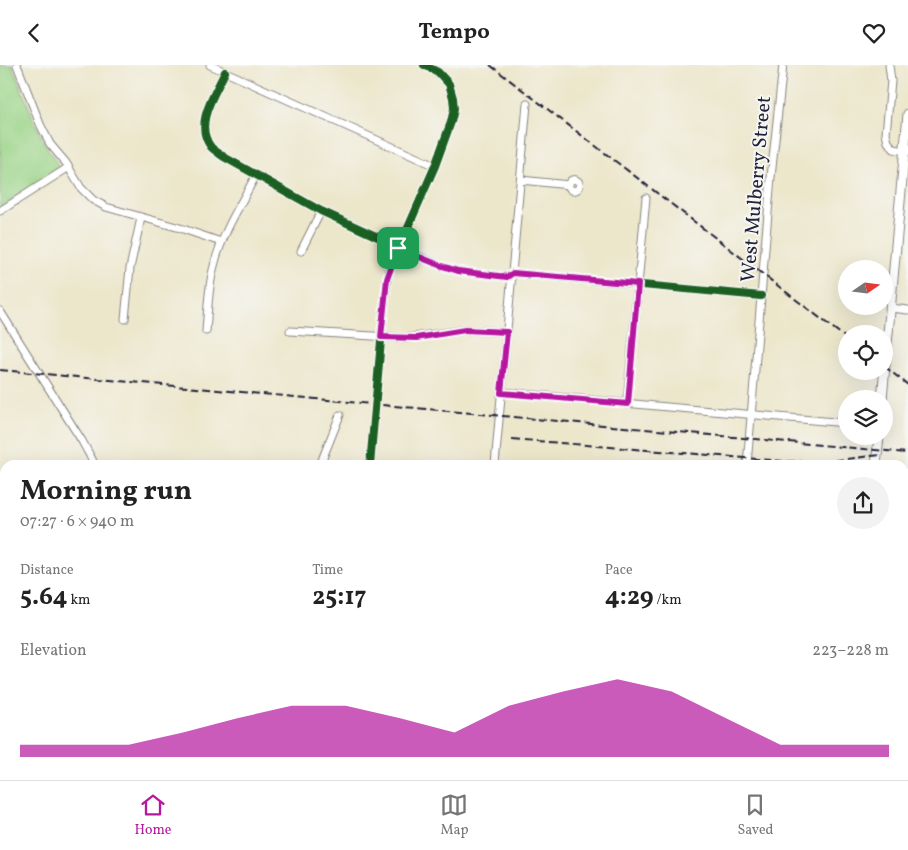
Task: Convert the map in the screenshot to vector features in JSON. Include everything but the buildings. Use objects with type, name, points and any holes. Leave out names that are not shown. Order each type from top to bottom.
[{"type":"main road","points":[[893,280],[907,151],[908,114]]},
{"type":"main road","points":[[883,390],[889,315]]},
{"type":"main road","points":[[876,460],[877,445]]},
{"type":"street","points":[[17,65],[40,124],[50,144],[81,188],[93,199],[106,207],[222,242]]},
{"type":"street","points":[[210,65],[435,166]]},
{"type":"street","points":[[370,460],[387,279],[398,248],[435,166],[454,109],[449,84],[438,72],[424,65]]},
{"type":"street","name":"West Mulberry Street","points":[[748,460],[783,65]]},
{"type":"street","points":[[889,65],[891,81],[886,127],[887,139],[894,149],[907,151]]},
{"type":"street","points":[[225,72],[206,113],[204,127],[206,138],[212,148],[224,157],[321,211],[398,248],[458,271],[507,277],[513,273],[761,297]]},
{"type":"street","points":[[495,460],[527,104]]},
{"type":"street","points":[[0,211],[68,167]]},
{"type":"street","points":[[206,331],[210,286],[214,266],[222,242],[256,175]]},
{"type":"street","points":[[521,180],[569,185]]},
{"type":"street","points":[[628,404],[646,198]]},
{"type":"street","points":[[301,251],[321,211]]},
{"type":"street","points":[[125,319],[130,268],[141,218]]},
{"type":"street","points":[[893,308],[908,310]]},
{"type":"street","points":[[0,311],[92,460]]},
{"type":"street","points":[[290,331],[416,338],[465,330],[507,332]]},
{"type":"street","points":[[501,393],[838,422]]},
{"type":"street","points":[[322,460],[340,415]]},
{"type":"green space","points":[[0,65],[12,65],[40,135],[60,169],[0,208]]},
{"type":"railway","points":[[490,65],[838,332]]},
{"type":"railway","points":[[0,370],[908,453]]},
{"type":"railway","points":[[893,373],[908,385]]},
{"type":"railway","points":[[512,439],[770,460]]},
{"type":"railway","points":[[838,460],[880,455]]},
{"type":"cycle path","points":[[370,460],[389,271],[435,166],[454,109],[449,84],[438,72],[424,65]]},
{"type":"cycle path","points":[[225,72],[211,99],[205,119],[204,129],[211,147],[224,157],[321,211],[439,265],[458,271],[507,277],[513,273],[761,296]]},
{"type":"route","points":[[398,248],[458,271],[507,277],[513,273],[638,284],[628,404],[501,393],[507,332],[465,330],[416,338],[381,337],[387,279],[398,248]]}]
